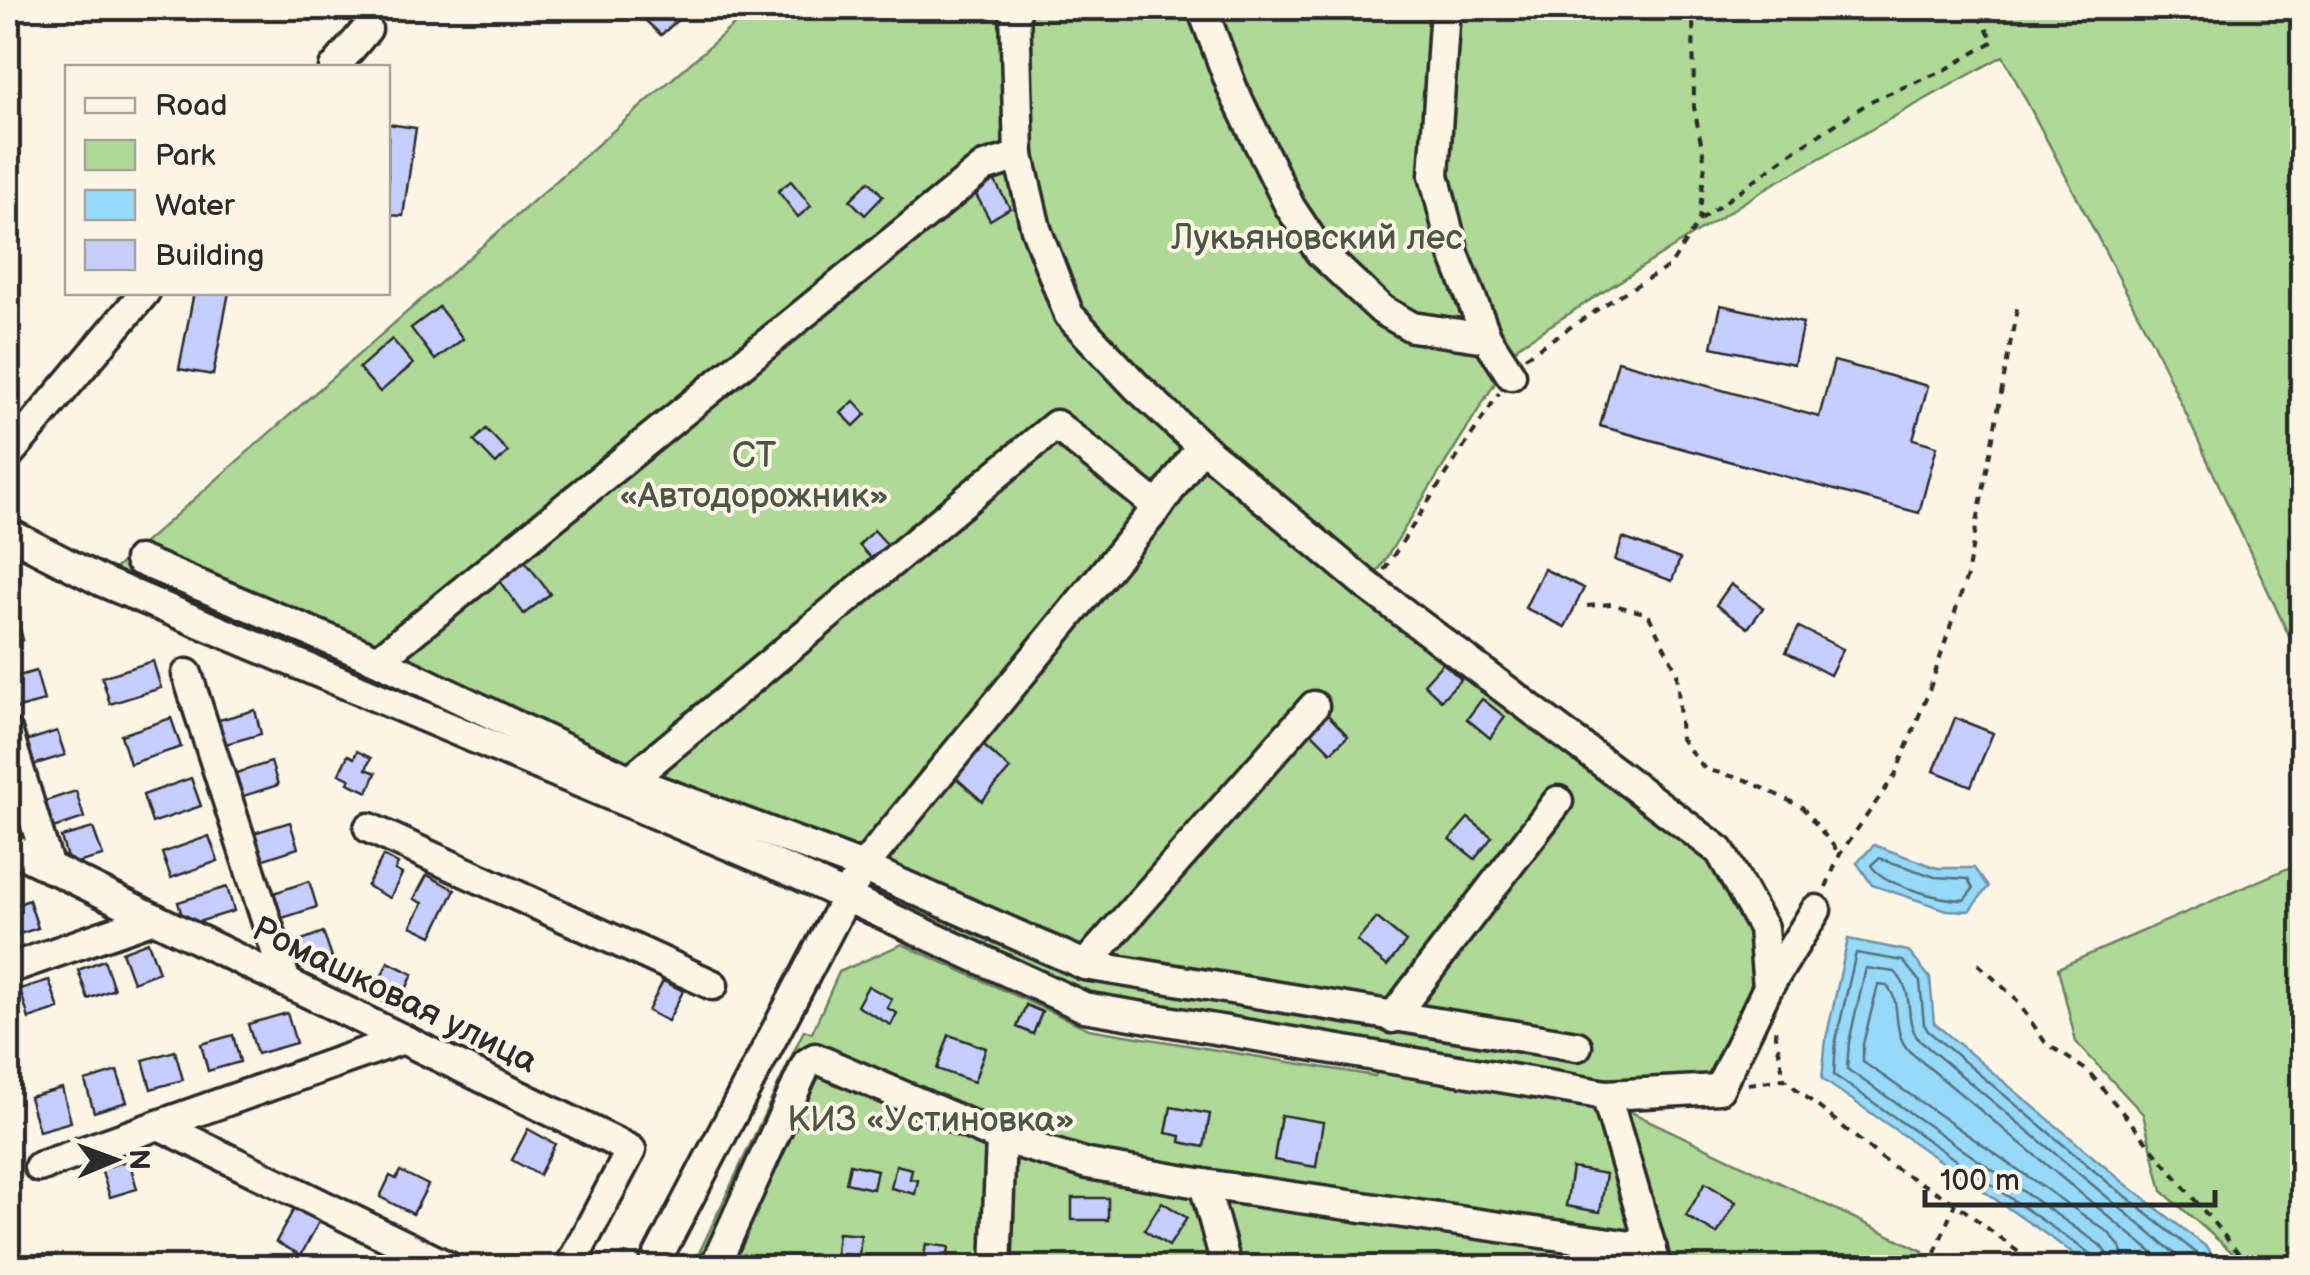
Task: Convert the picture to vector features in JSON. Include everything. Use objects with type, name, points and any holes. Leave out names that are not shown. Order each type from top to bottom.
[{"type":"street","points":[[1014,8],[1019,156],[1036,230],[1070,315],[1137,387],[1201,446],[1372,588],[1720,851],[1763,928],[1768,987]]},
{"type":"street","points":[[1202,8],[1233,90],[1290,208],[1320,252],[1382,310],[1412,327],[1487,338]]},
{"type":"street","points":[[1445,8],[1434,175],[1454,254],[1487,338],[1511,376]]},
{"type":"street","points":[[336,65],[366,29]]},
{"type":"street","points":[[378,660],[984,167],[1019,156]]},
{"type":"street","points":[[8,456],[142,295]]},
{"type":"street","points":[[630,780],[1056,425],[1158,506]]},
{"type":"street","points":[[652,1268],[863,866],[1158,506],[1201,446]]},
{"type":"street","points":[[8,533],[101,581],[777,865],[1084,1007],[1606,1095],[1719,1089],[1768,987],[1816,910]]},
{"type":"street","points":[[139,560],[378,660],[630,780],[863,866],[1085,965],[1577,1046]]},
{"type":"street","points":[[187,674],[286,982]]},
{"type":"street","points":[[1085,965],[1314,706]]},
{"type":"street","points":[[8,733],[50,868]]},
{"type":"street","points":[[1392,1018],[1558,801]]},
{"type":"street","points":[[368,828],[713,984]]},
{"type":"street","name":"Ромашковая улица","points":[[8,847],[630,1150],[569,1268]]},
{"type":"street","points":[[8,970],[154,918]]},
{"type":"street","points":[[39,1167],[403,1039]]},
{"type":"street","points":[[714,1268],[807,1063],[815,1058],[1001,1138],[1088,1164],[1654,1258],[1606,1095]]},
{"type":"street","points":[[159,1124],[450,1268]]},
{"type":"street","points":[[996,1268],[1001,1138]]},
{"type":"street","points":[[1204,1184],[1227,1268]]},
{"type":"path","points":[[1693,8],[1694,107],[1704,163],[1699,220]]},
{"type":"path","points":[[1372,588],[1529,352],[1670,266],[1699,220],[1794,151],[1873,100],[1946,70],[1994,42],[1973,8]]},
{"type":"path","points":[[1816,910],[1840,854],[1895,775],[1929,692],[1966,576],[2017,308]]},
{"type":"path","points":[[1587,606],[1611,604],[1648,614],[1677,672],[1680,739],[1705,769],[1746,780],[1802,807],[1840,854]]},
{"type":"path","points":[[1978,964],[2015,998],[2044,1042],[2089,1072],[2251,1268]]},
{"type":"path","points":[[1774,1024],[1784,1079],[1890,1165],[1954,1203],[2040,1268]]},
{"type":"path","points":[[1719,1089],[1784,1079]]},
{"type":"path","points":[[1929,1268],[1954,1203]]},
{"type":"green space","name":"СТ «Автодорожник»","points":[[753,8],[1005,8],[1013,158],[1066,317],[1136,390],[1720,851],[1763,928],[1768,987],[1719,1089],[1619,1095],[1084,1007],[101,581]]},
{"type":"green space","name":"Лукьяновский лес","points":[[1020,8],[2302,8],[2302,664],[2153,343],[2003,56],[1768,187],[1518,346],[1370,584],[1072,313],[1039,229]]},
{"type":"green space","points":[[2302,862],[2302,1267],[2244,1267],[2241,1260],[2162,1191],[2143,1114],[2076,1042],[2058,968]]},
{"type":"green space","name":"КИЗ «Устиновка»","points":[[902,944],[1089,1029],[1375,1076],[1378,1069],[1629,1111],[1923,1251],[1917,1268],[692,1268],[804,1030],[812,1033],[839,972]]},
{"type":"water","points":[[1874,845],[1937,868],[1974,868],[1988,887],[1969,911],[1947,910],[1872,885],[1857,863]]},
{"type":"water","points":[[1848,939],[1908,951],[1930,978],[1934,1023],[2209,1249],[2216,1267],[2093,1267],[1822,1079],[1826,1039]]},
{"type":"building","points":[[653,8],[691,8],[661,35],[643,18]]},
{"type":"building","points":[[390,124],[416,128],[403,216],[390,215]]},
{"type":"building","points":[[993,178],[1010,208],[990,220],[973,189]]},
{"type":"building","points":[[791,181],[811,206],[798,217],[778,191]]},
{"type":"building","points":[[869,181],[883,196],[865,215],[850,200]]},
{"type":"building","points":[[193,295],[228,295],[213,375],[179,369]]},
{"type":"building","points":[[1721,305],[1803,323],[1794,364],[1712,347]]},
{"type":"building","points":[[439,307],[463,339],[435,360],[411,328]]},
{"type":"building","points":[[392,339],[413,364],[380,392],[359,368]]},
{"type":"building","points":[[1618,361],[1819,417],[1834,361],[1928,386],[1913,439],[1937,446],[1919,513],[1600,426]]},
{"type":"building","points":[[854,401],[866,414],[854,426],[841,413]]},
{"type":"building","points":[[486,429],[508,452],[496,464],[474,441]]},
{"type":"building","points":[[874,530],[892,550],[877,565],[859,545]]},
{"type":"building","points":[[1623,538],[1680,559],[1672,581],[1615,560]]},
{"type":"building","points":[[523,558],[550,594],[524,614],[497,578]]},
{"type":"building","points":[[1544,569],[1584,588],[1565,627],[1525,608]]},
{"type":"building","points":[[1731,584],[1763,608],[1748,628],[1716,605]]},
{"type":"building","points":[[16,612],[23,640],[8,644],[8,615]]},
{"type":"building","points":[[1799,627],[1843,649],[1830,675],[1786,652]]},
{"type":"building","points":[[153,661],[161,688],[110,704],[102,677]]},
{"type":"building","points":[[1443,663],[1461,679],[1441,700],[1424,684]]},
{"type":"building","points":[[36,671],[44,701],[8,711],[8,679]]},
{"type":"building","points":[[1482,699],[1505,717],[1490,738],[1467,719]]},
{"type":"building","points":[[255,710],[261,734],[215,747],[208,723]]},
{"type":"building","points":[[1326,713],[1348,736],[1331,752],[1309,730]]},
{"type":"building","points":[[171,718],[181,747],[130,764],[121,735]]},
{"type":"building","points":[[1955,718],[1993,733],[1971,786],[1934,771]]},
{"type":"building","points":[[57,731],[65,755],[30,766],[23,742]]},
{"type":"building","points":[[983,745],[1010,769],[982,801],[955,777]]},
{"type":"building","points":[[357,751],[371,758],[366,769],[376,773],[368,792],[339,774],[348,755],[354,758]]},
{"type":"building","points":[[271,762],[278,785],[234,799],[227,776]]},
{"type":"building","points":[[191,778],[201,806],[152,823],[143,795]]},
{"type":"building","points":[[76,791],[84,818],[47,830],[39,803]]},
{"type":"building","points":[[1468,818],[1492,837],[1475,859],[1450,839]]},
{"type":"building","points":[[290,822],[298,848],[255,862],[247,835]]},
{"type":"building","points":[[93,828],[103,856],[69,865],[61,837]]},
{"type":"building","points":[[209,836],[218,861],[171,878],[162,853]]},
{"type":"building","points":[[383,856],[398,864],[395,870],[402,874],[390,898],[367,886]]},
{"type":"building","points":[[427,875],[455,890],[432,936],[411,926],[423,903],[414,899]]},
{"type":"building","points":[[309,881],[317,907],[273,921],[265,896]]},
{"type":"building","points":[[227,887],[234,911],[185,926],[178,902]]},
{"type":"building","points":[[29,900],[38,928],[13,936],[8,908]]},
{"type":"building","points":[[1377,918],[1406,942],[1387,966],[1357,941]]},
{"type":"building","points":[[323,932],[332,957],[292,972],[283,947]]},
{"type":"building","points":[[148,942],[159,972],[133,982],[122,952]]},
{"type":"building","points":[[104,960],[114,989],[88,999],[78,970]]},
{"type":"building","points":[[388,962],[413,974],[397,1009],[372,997]]},
{"type":"building","points":[[49,980],[59,1009],[29,1019],[20,989]]},
{"type":"building","points":[[663,981],[683,991],[668,1021],[648,1011]]},
{"type":"building","points":[[868,986],[892,999],[887,1008],[897,1013],[891,1025],[857,1006]]},
{"type":"building","points":[[1026,1005],[1042,1012],[1033,1034],[1017,1027]]},
{"type":"building","points":[[287,1013],[296,1043],[257,1054],[248,1024]]},
{"type":"building","points":[[233,1035],[240,1062],[208,1071],[201,1044]]},
{"type":"building","points":[[949,1035],[986,1048],[974,1082],[937,1069]]},
{"type":"building","points":[[175,1051],[183,1080],[151,1089],[143,1060]]},
{"type":"building","points":[[117,1071],[127,1102],[94,1112],[85,1081]]},
{"type":"building","points":[[62,1088],[71,1122],[39,1131],[29,1097]]},
{"type":"building","points":[[1171,1107],[1210,1114],[1204,1147],[1180,1142],[1181,1136],[1166,1133]]},
{"type":"building","points":[[1281,1115],[1323,1122],[1316,1167],[1274,1160]]},
{"type":"building","points":[[528,1129],[555,1144],[539,1175],[512,1160]]},
{"type":"building","points":[[129,1160],[137,1189],[110,1197],[101,1169]]},
{"type":"building","points":[[850,1164],[877,1170],[873,1189],[846,1183]]},
{"type":"building","points":[[896,1165],[912,1169],[910,1179],[918,1180],[915,1194],[891,1188]]},
{"type":"building","points":[[1572,1168],[1606,1174],[1600,1212],[1566,1206]]},
{"type":"building","points":[[400,1171],[428,1185],[413,1214],[380,1197],[390,1176],[396,1179]]},
{"type":"building","points":[[1705,1183],[1736,1202],[1717,1234],[1686,1216]]},
{"type":"building","points":[[1072,1198],[1108,1198],[1108,1220],[1072,1220]]},
{"type":"building","points":[[1162,1202],[1187,1218],[1169,1246],[1144,1230]]},
{"type":"building","points":[[296,1205],[321,1218],[301,1255],[276,1242]]},
{"type":"building","points":[[838,1233],[861,1235],[859,1256],[836,1254]]},
{"type":"building","points":[[926,1244],[949,1247],[946,1268],[922,1268]]}]
